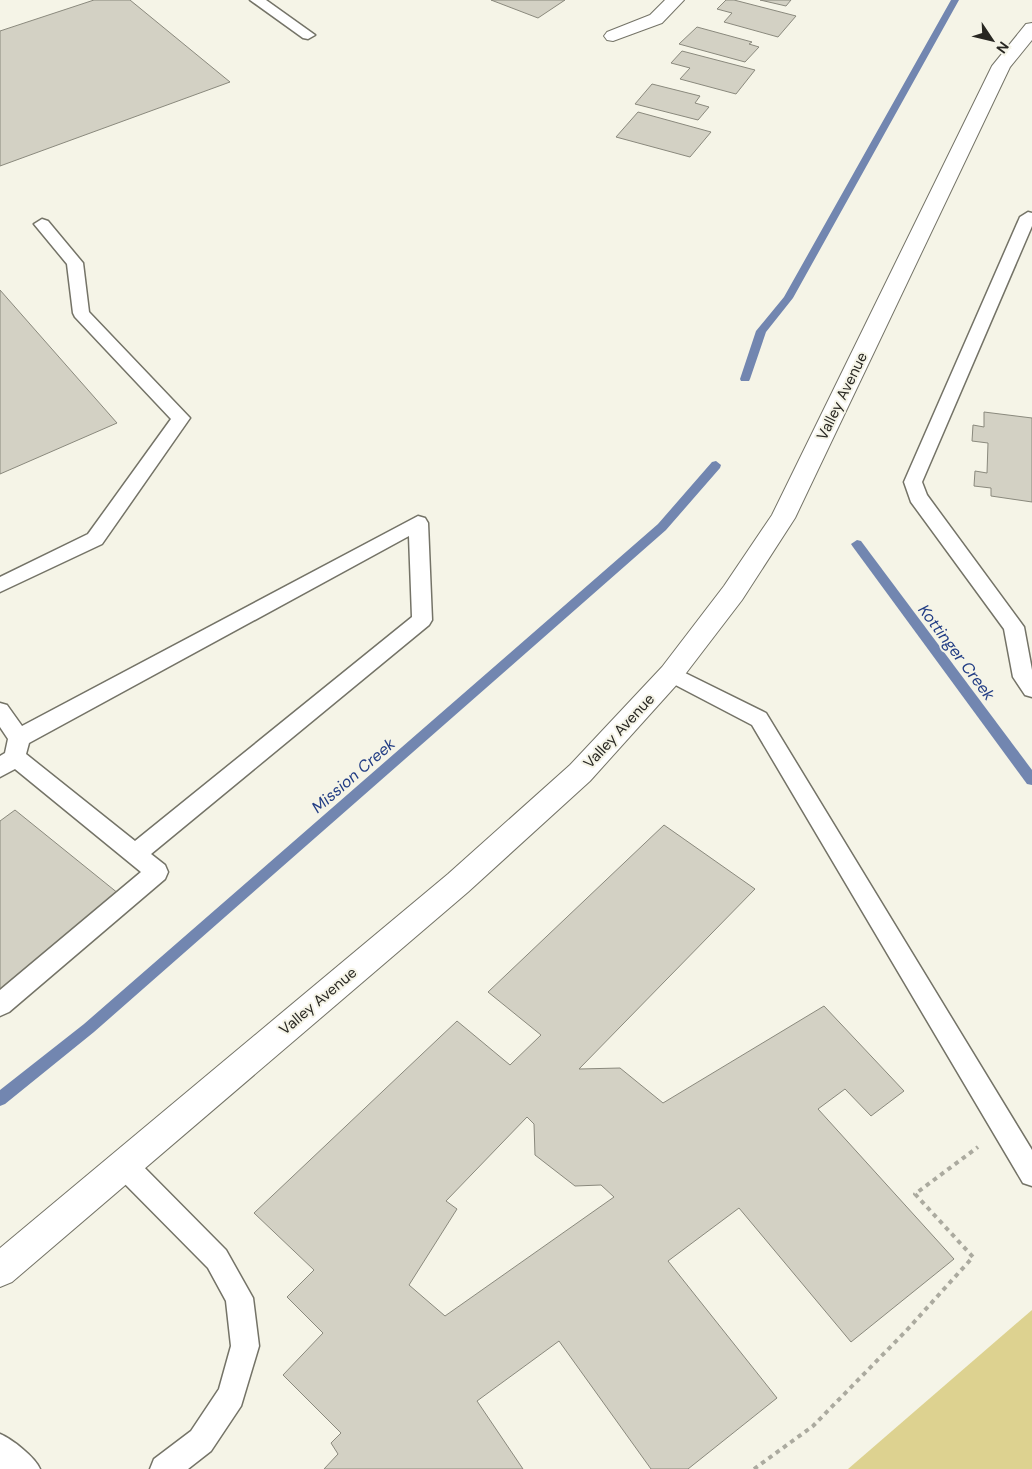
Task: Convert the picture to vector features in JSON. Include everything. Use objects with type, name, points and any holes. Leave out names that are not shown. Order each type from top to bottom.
[{"type":"street","points":[[613,36],[656,19],[675,0]]},
{"type":"street","name":"Valley Avenue","points":[[0,1270],[479,864],[580,773],[671,674],[733,593],[783,518],[1001,66],[1020,52],[1032,28]]},
{"type":"lane","points":[[257,0],[308,35]]},
{"type":"lane","points":[[1032,218],[1028,218],[913,482],[918,497],[1014,627],[1023,678],[1032,689]]},
{"type":"lane","points":[[0,585],[95,540],[181,418],[81,313],[75,262],[42,224]]},
{"type":"lane","points":[[11,754],[418,523],[422,620],[135,854]]},
{"type":"lane","points":[[671,674],[759,719],[1032,1174]]},
{"type":"lane","points":[[0,711],[11,754],[157,872],[0,1005]]},
{"type":"lane","points":[[124,1165],[217,1259],[239,1298],[245,1346],[231,1396],[201,1441],[164,1469]]},
{"type":"lane","points":[[0,1448],[9,1458],[26,1469]]},
{"type":"path","points":[[754,1469],[813,1426],[906,1330],[974,1256],[915,1194],[1004,1128]]},
{"type":"shaded area","points":[[1032,1310],[1032,1469],[848,1469]]},
{"type":"building","points":[[94,0],[130,0],[230,82],[0,166],[0,31]]},
{"type":"building","points":[[491,0],[565,0],[538,18]]},
{"type":"building","points":[[726,0],[734,0],[796,16],[778,37],[724,22],[732,13],[717,9]]},
{"type":"building","points":[[760,0],[791,0],[786,6]]},
{"type":"building","points":[[697,27],[752,42],[749,44],[759,47],[745,62],[679,44]]},
{"type":"building","points":[[682,51],[755,70],[736,94],[680,79],[690,68],[671,63]]},
{"type":"building","points":[[652,84],[700,96],[695,103],[709,107],[698,120],[635,104]]},
{"type":"building","points":[[638,112],[711,132],[690,157],[616,137]]},
{"type":"building","points":[[0,290],[117,423],[0,474]]},
{"type":"building","points":[[984,412],[1032,418],[1032,502],[991,496],[991,488],[974,486],[975,471],[987,473],[988,443],[972,441],[973,425],[984,427]]},
{"type":"building","points":[[15,810],[119,894],[0,994],[0,821]]},
{"type":"building","points":[[664,825],[755,889],[579,1069],[620,1068],[663,1103],[824,1006],[904,1091],[871,1116],[845,1089],[818,1109],[954,1259],[851,1342],[739,1208],[668,1261],[777,1398],[688,1469],[651,1469],[559,1341],[477,1401],[523,1469],[324,1469],[338,1454],[331,1443],[341,1433],[283,1375],[323,1333],[287,1297],[314,1270],[254,1213],[457,1021],[510,1065],[541,1035],[488,992]],"holes":[[[527,1117],[534,1124],[535,1155],[575,1186],[601,1185],[614,1197],[445,1316],[409,1285],[457,1209],[446,1201]]]},
{"type":"waterway","points":[[745,379],[761,331],[788,298],[955,0]]},
{"type":"waterway","name":"Mission Creek","points":[[0,1099],[89,1028],[662,527],[716,465]]},
{"type":"waterway","name":"Kottinger Creek","points":[[857,544],[1032,780]]}]
